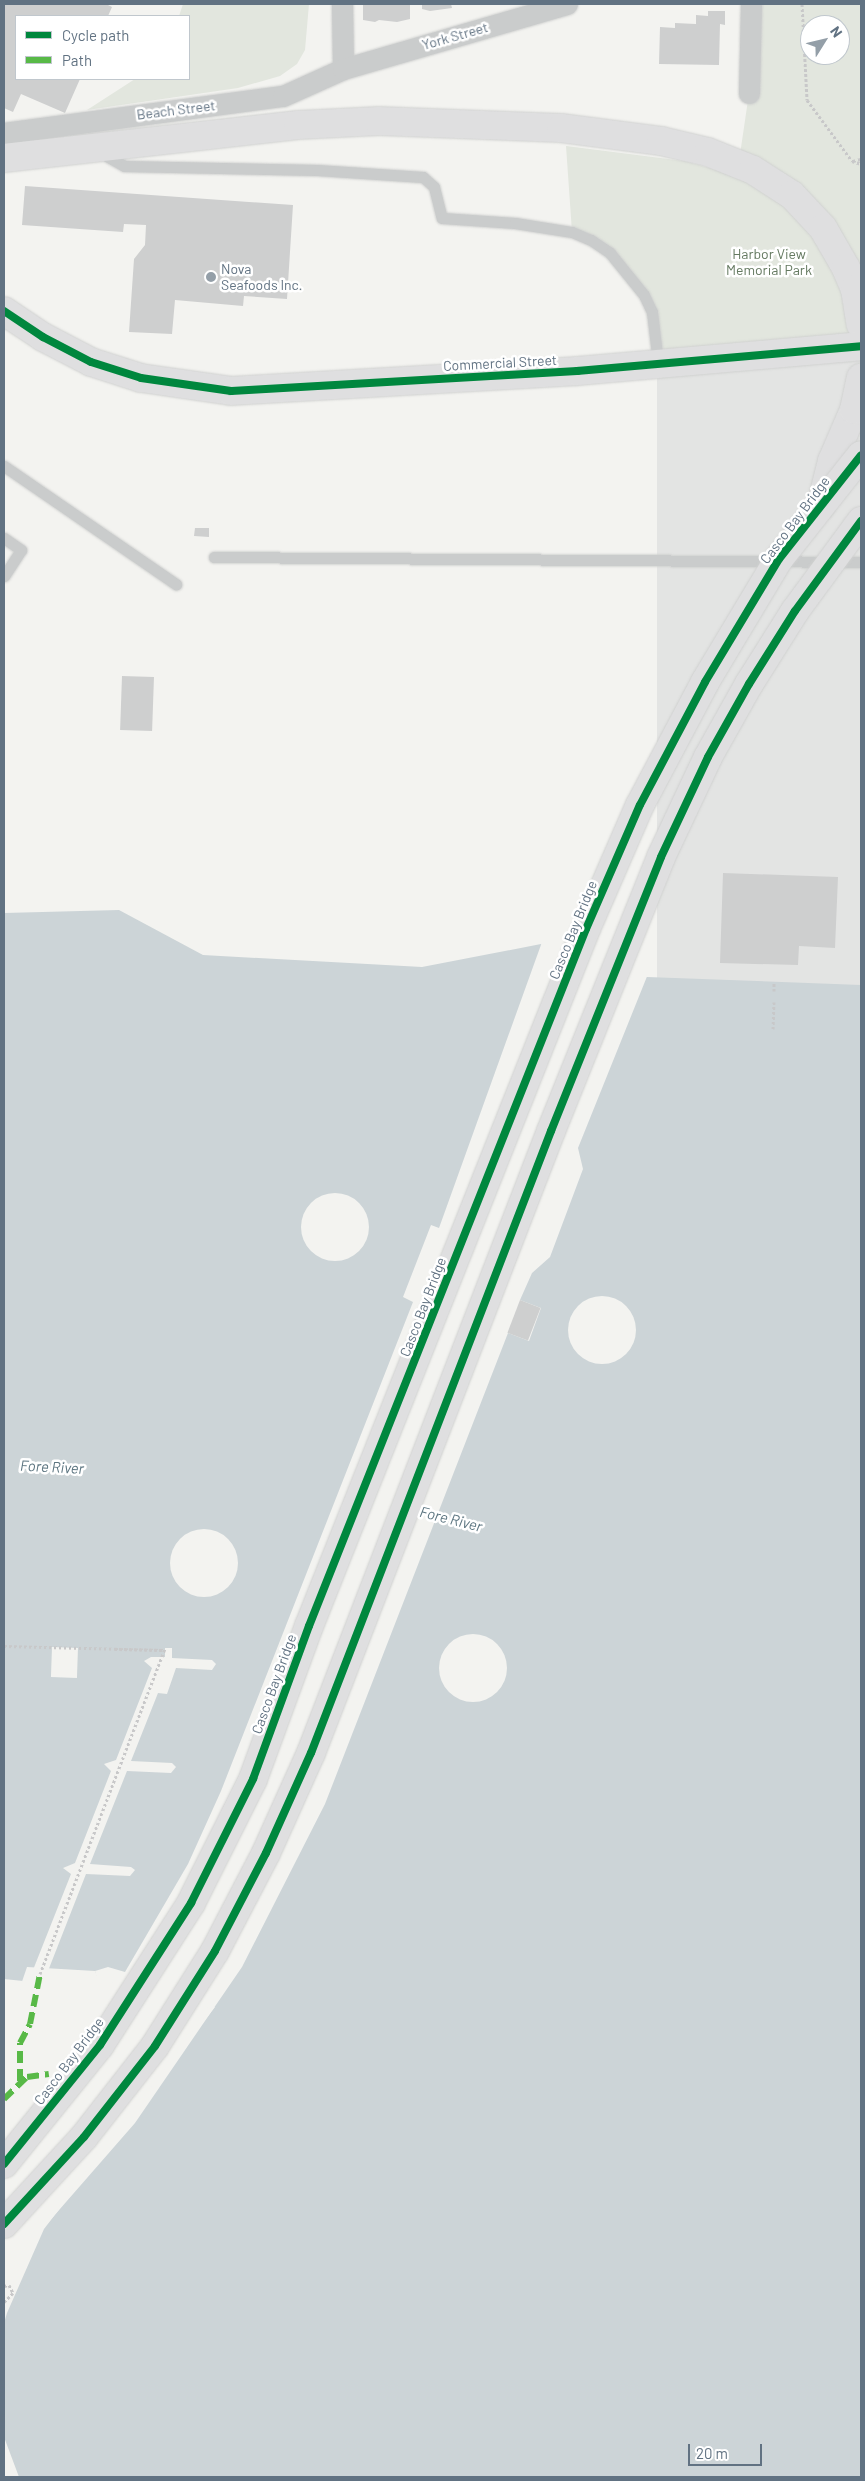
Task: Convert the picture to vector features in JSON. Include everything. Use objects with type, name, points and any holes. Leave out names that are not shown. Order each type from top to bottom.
[{"type":"main road","points":[[4,158],[298,125],[379,121],[561,128],[661,141],[708,152],[773,181],[792,195],[824,228],[852,282],[861,326]]},
{"type":"main road","name":"Commercial Street","points":[[4,311],[43,337],[91,362],[141,378],[231,391],[577,371],[658,362],[861,346]]},
{"type":"main road","points":[[821,504],[832,461],[854,410],[861,378]]},
{"type":"main road","name":"Casco Bay Bridge","points":[[4,2164],[100,2045],[191,1903],[253,1779],[309,1626],[586,929],[640,805],[706,682],[779,559],[861,455]]},
{"type":"main road","points":[[4,2224],[84,2137],[155,2046],[215,1950],[266,1853],[310,1753],[550,1131],[661,856],[708,758],[749,684],[794,611],[861,521]]},
{"type":"street","points":[[342,4],[343,69]]},
{"type":"street","name":"York Street","points":[[343,69],[567,4]]},
{"type":"street","points":[[749,93],[751,4]]},
{"type":"street","name":"Beach Street","points":[[4,133],[283,96],[343,69]]},
{"type":"lane","points":[[93,148],[124,166],[317,170],[423,177],[434,187],[442,218],[515,223],[572,232],[610,253],[644,295],[652,312],[658,362]]},
{"type":"lane","points":[[4,466],[176,584]]},
{"type":"lane","points":[[4,538],[21,550],[4,576]]},
{"type":"lane","points":[[214,557],[861,562]]},
{"type":"path","points":[[802,4],[807,100],[852,161],[861,164]]},
{"type":"path","points":[[852,161],[861,159]]},
{"type":"path","points":[[774,982],[774,990]]},
{"type":"path","points":[[773,1029],[774,1002]]},
{"type":"path","points":[[4,1646],[165,1649],[40,1974]]},
{"type":"path","points":[[4,2286],[9,2285],[13,2293],[4,2302]]},
{"type":"shaded area","points":[[657,346],[861,346],[861,985],[657,985]]},
{"type":"green space","points":[[183,4],[309,4],[305,50],[297,64],[280,76],[238,88],[87,110],[133,80],[190,80],[190,15],[179,15]]},
{"type":"green space","name":"Harbor View Memorial Park","points":[[751,4],[861,4],[861,346],[658,362],[652,312],[622,264],[572,232],[566,146],[684,161],[737,175],[749,93]]},
{"type":"water","name":"Fore River","points":[[119,910],[203,955],[422,967],[541,944],[647,977],[861,985],[861,2477],[19,2477],[4,2437],[4,2323],[7,2313],[44,2229],[215,2007],[97,1976],[95,1971],[27,1967],[14,2005],[6,2002],[4,2008],[4,913]]},
{"type":"pier","points":[[542,942],[648,974],[578,1148],[583,1169],[550,1257],[532,1273],[520,1300],[541,1308],[529,1341],[508,1333],[325,1804],[242,1967],[135,2123],[39,2233],[211,2008],[97,1978],[95,1971],[108,1967],[125,1972],[188,1864],[221,1791],[413,1302],[403,1297],[431,1225],[439,1228]]},
{"type":"pier","points":[[342,1193],[354,1199],[363,1208],[369,1220],[367,1240],[359,1251],[342,1261],[328,1261],[311,1251],[303,1240],[301,1220],[311,1203],[322,1195]]},
{"type":"pier","points":[[609,1296],[621,1302],[630,1311],[636,1323],[634,1343],[626,1354],[609,1364],[595,1364],[578,1354],[570,1343],[568,1323],[578,1306],[589,1298]]},
{"type":"pier","points":[[211,1529],[223,1535],[232,1544],[238,1556],[236,1576],[228,1587],[211,1597],[197,1597],[180,1587],[172,1576],[170,1556],[180,1539],[191,1531]]},
{"type":"pier","points":[[480,1634],[492,1640],[501,1649],[507,1661],[505,1681],[497,1692],[480,1702],[466,1702],[449,1692],[441,1681],[439,1661],[449,1644],[460,1636]]},
{"type":"pier","points":[[52,1647],[78,1648],[77,1678],[51,1677]]},
{"type":"pier","points":[[165,1648],[172,1648],[172,1658],[212,1660],[216,1664],[212,1670],[176,1668],[167,1694],[158,1693],[131,1761],[172,1763],[176,1767],[171,1773],[127,1771],[90,1864],[131,1867],[135,1870],[130,1876],[86,1874],[48,1971],[33,1970],[71,1874],[63,1868],[75,1863],[111,1771],[104,1764],[116,1760],[152,1668],[144,1661],[151,1657],[165,1657]]},
{"type":"pier","points":[[4,1979],[23,1981],[16,2006],[8,2005],[4,2011]]},
{"type":"building","points":[[4,4],[106,4],[112,7],[108,15],[15,15],[15,80],[80,80],[65,113],[21,94],[13,112],[4,108]]},
{"type":"building","points":[[363,4],[410,4],[410,19],[397,22],[363,20]]},
{"type":"building","points":[[422,4],[451,4],[452,8],[430,11],[422,9]]},
{"type":"building","points":[[708,11],[725,11],[725,25],[720,24],[719,65],[659,64],[660,27],[675,28],[675,23],[696,24],[696,15],[708,16]]},
{"type":"building","name":"Nova Seafoods Inc.","points":[[25,186],[293,205],[287,299],[244,296],[243,306],[175,300],[172,334],[129,332],[134,259],[145,245],[146,225],[124,224],[123,232],[22,225]]},
{"type":"building","points":[[195,528],[209,528],[209,537],[194,536]]},
{"type":"building","points":[[122,676],[154,677],[152,731],[120,730]]},
{"type":"building","points":[[723,873],[838,877],[835,948],[799,946],[798,965],[720,963]]},
{"type":"building","points":[[520,1300],[541,1308],[528,1341],[507,1333]]},
{"type":"marked path","points":[[20,2081],[20,2043],[30,2024],[40,1974]]},
{"type":"marked path","points":[[4,2099],[27,2077],[49,2074]]},
{"type":"cycle path","points":[[4,311],[43,337],[91,362],[141,378],[231,391],[577,371],[861,346]]},
{"type":"cycle path","points":[[4,2164],[100,2045],[191,1903],[253,1779],[309,1626],[586,929],[640,805],[705,682],[779,559],[861,455]]},
{"type":"cycle path","points":[[4,2224],[84,2137],[155,2046],[215,1951],[266,1853],[311,1753],[551,1131],[661,857],[708,757],[749,684],[795,611],[861,521]]},
{"type":"place","name":"Nova Seafoods Inc.","points":[[211,277]]}]
